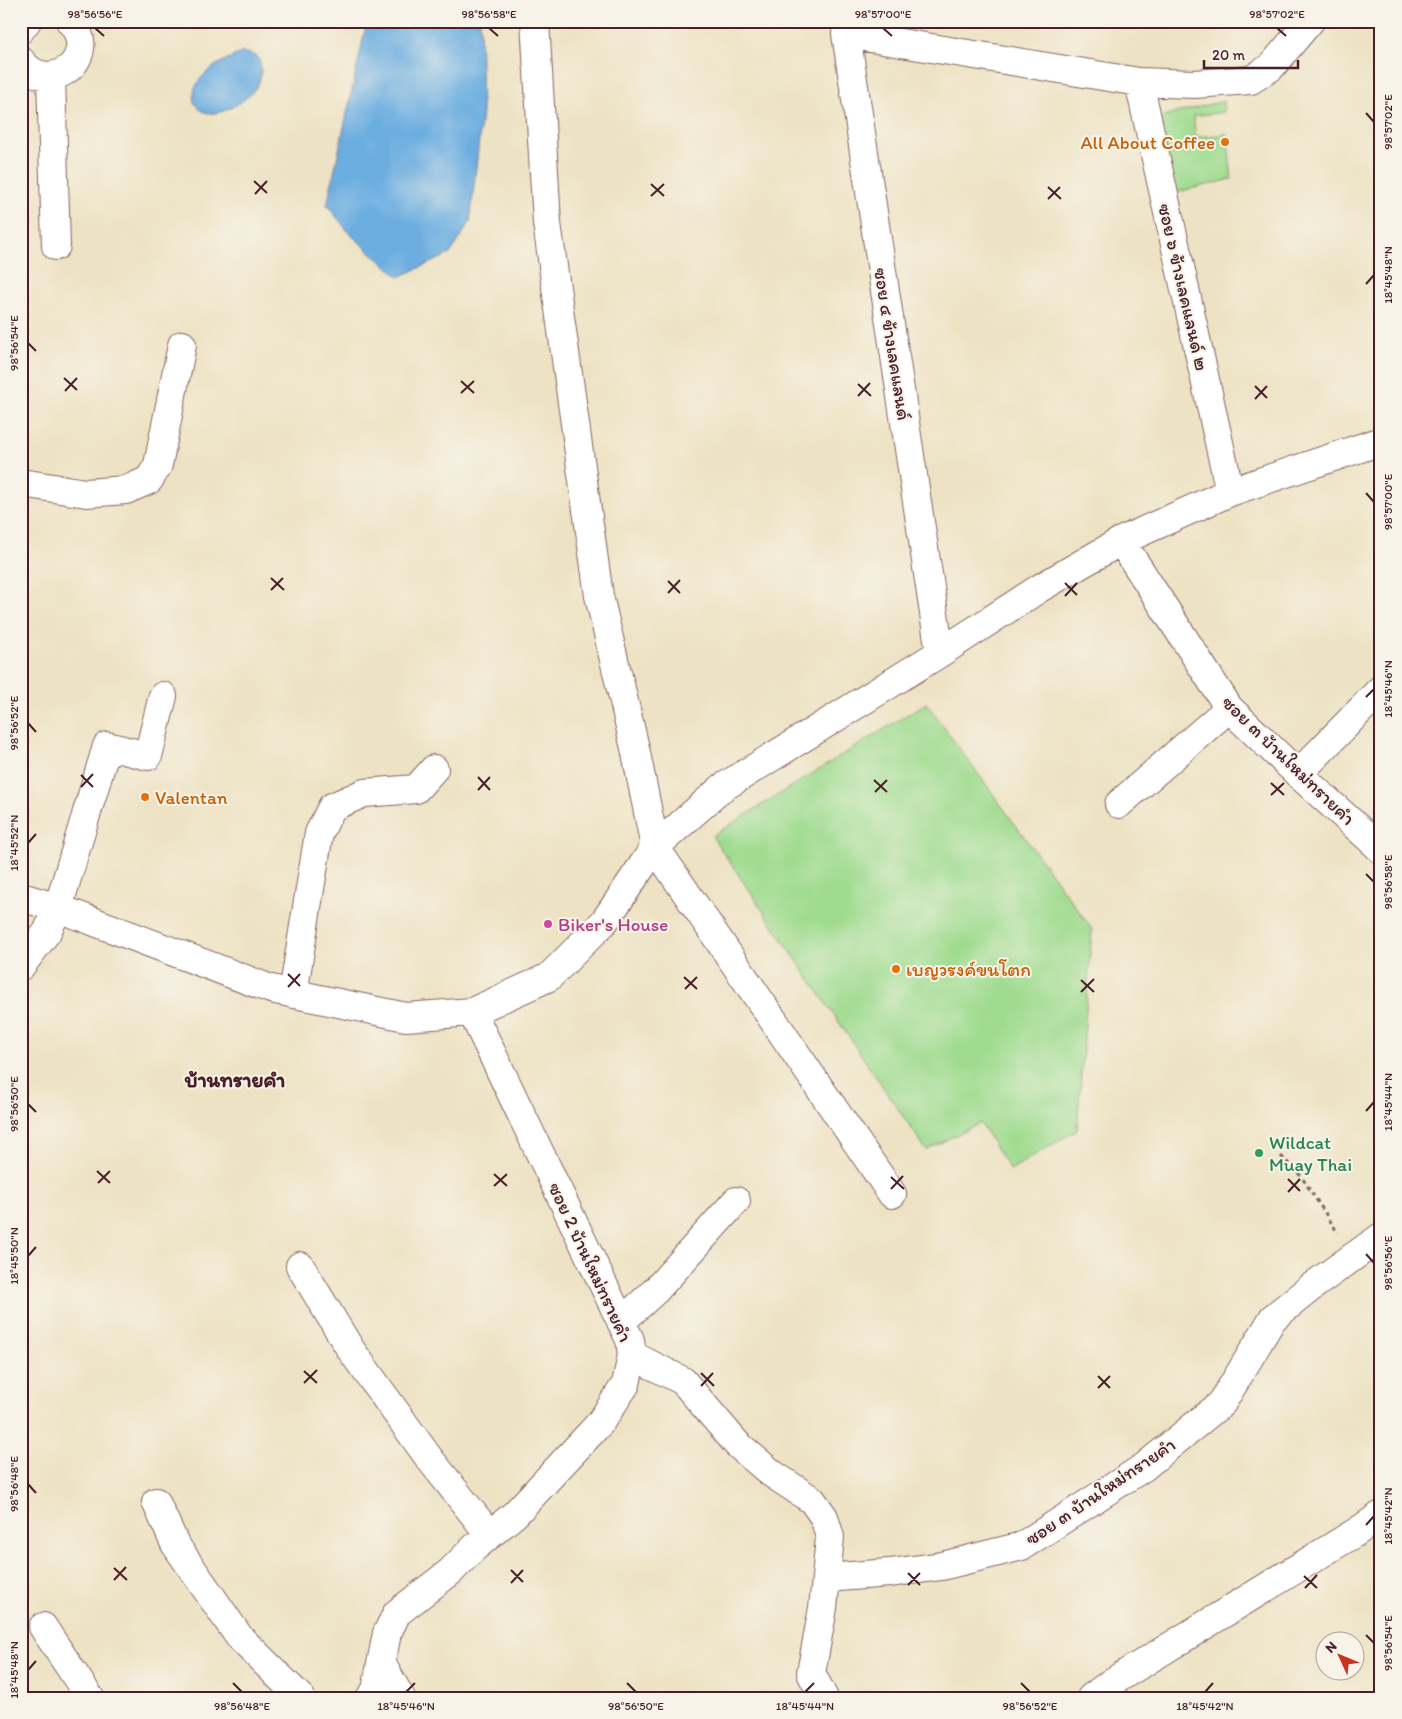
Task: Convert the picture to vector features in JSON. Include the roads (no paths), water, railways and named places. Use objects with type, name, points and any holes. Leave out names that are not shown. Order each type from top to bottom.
[{"type":"street","points":[[21,29],[27,21]]},
{"type":"street","points":[[21,61],[27,69],[38,75],[50,77],[62,73],[72,66],[78,54],[80,42],[77,31],[70,21]]},
{"type":"street","points":[[535,21],[547,222],[599,596],[635,748],[655,847],[892,1194]]},
{"type":"street","points":[[847,28],[1139,82],[1194,84],[1251,80],[1271,67],[1310,21]]},
{"type":"street","name":"ซอย ๔ ข้างเลคแลนด์","points":[[847,28],[940,653]]},
{"type":"street","points":[[50,77],[56,246]]},
{"type":"street","name":"ซอย ๖ ข้างเลคแลนด์ ๒","points":[[1139,82],[1230,492]]},
{"type":"street","points":[[21,483],[86,493],[126,490],[150,480],[158,465],[182,344]]},
{"type":"street","points":[[21,897],[58,908],[271,989],[406,1017],[472,1012],[549,977],[604,922],[655,847],[722,788],[940,653],[1040,588],[1121,541],[1230,492],[1381,441]]},
{"type":"street","name":"ซอย ๓ บ้านใหม่ทรายคำ","points":[[1121,541],[1229,708],[1381,849]]},
{"type":"street","points":[[1298,774],[1381,689]]},
{"type":"street","points":[[21,966],[47,932],[58,908],[107,746],[148,756],[163,696]]},
{"type":"street","points":[[1119,804],[1229,708]]},
{"type":"street","points":[[293,994],[319,833],[332,807],[364,793],[416,790],[434,769]]},
{"type":"street","name":"ซอย 2 บ้านใหม่ทรายคำ","points":[[370,1698],[376,1690],[387,1633],[397,1613],[450,1572],[515,1514],[600,1423],[626,1384],[632,1354],[630,1340],[472,1012]]},
{"type":"street","points":[[621,1322],[656,1290],[736,1201]]},
{"type":"street","name":"ซอย ๓ บ้านใหม่ทรายคำ","points":[[826,1578],[890,1573],[942,1566],[1022,1546],[1144,1467],[1222,1403],[1273,1318],[1381,1237]]},
{"type":"street","points":[[300,1266],[351,1350],[429,1458],[490,1535]]},
{"type":"street","points":[[632,1354],[683,1381],[737,1444],[771,1472],[812,1500],[824,1517],[830,1537],[823,1608],[811,1673],[824,1698]]},
{"type":"street","points":[[156,1502],[175,1544],[240,1638],[301,1698]]},
{"type":"street","points":[[1091,1698],[1112,1682],[1358,1532],[1381,1515]]},
{"type":"street","points":[[43,1627],[90,1698]]},
{"type":"street","points":[[381,1663],[401,1698]]},
{"type":"water","points":[[367,21],[480,21],[482,112],[470,222],[450,254],[399,277],[350,234],[327,205]]},
{"type":"water","points":[[243,52],[257,56],[260,62],[261,75],[256,87],[245,99],[230,108],[215,113],[204,112],[194,102],[195,88],[200,80],[216,65]]},
{"type":"place","name":"All About Coffee","points":[[1225,142]]},
{"type":"place","name":"Valentan","points":[[145,797]]},
{"type":"place","name":"Biker's House","points":[[548,924]]},
{"type":"place","name":"เบญวรงค์ขนโตก","points":[[896,969]]},
{"type":"place","name":"Wildcat Muay Thai","points":[[1259,1153]]},
{"type":"district","name":"บ้านทรายคำ","points":[[235,1080]]}]
